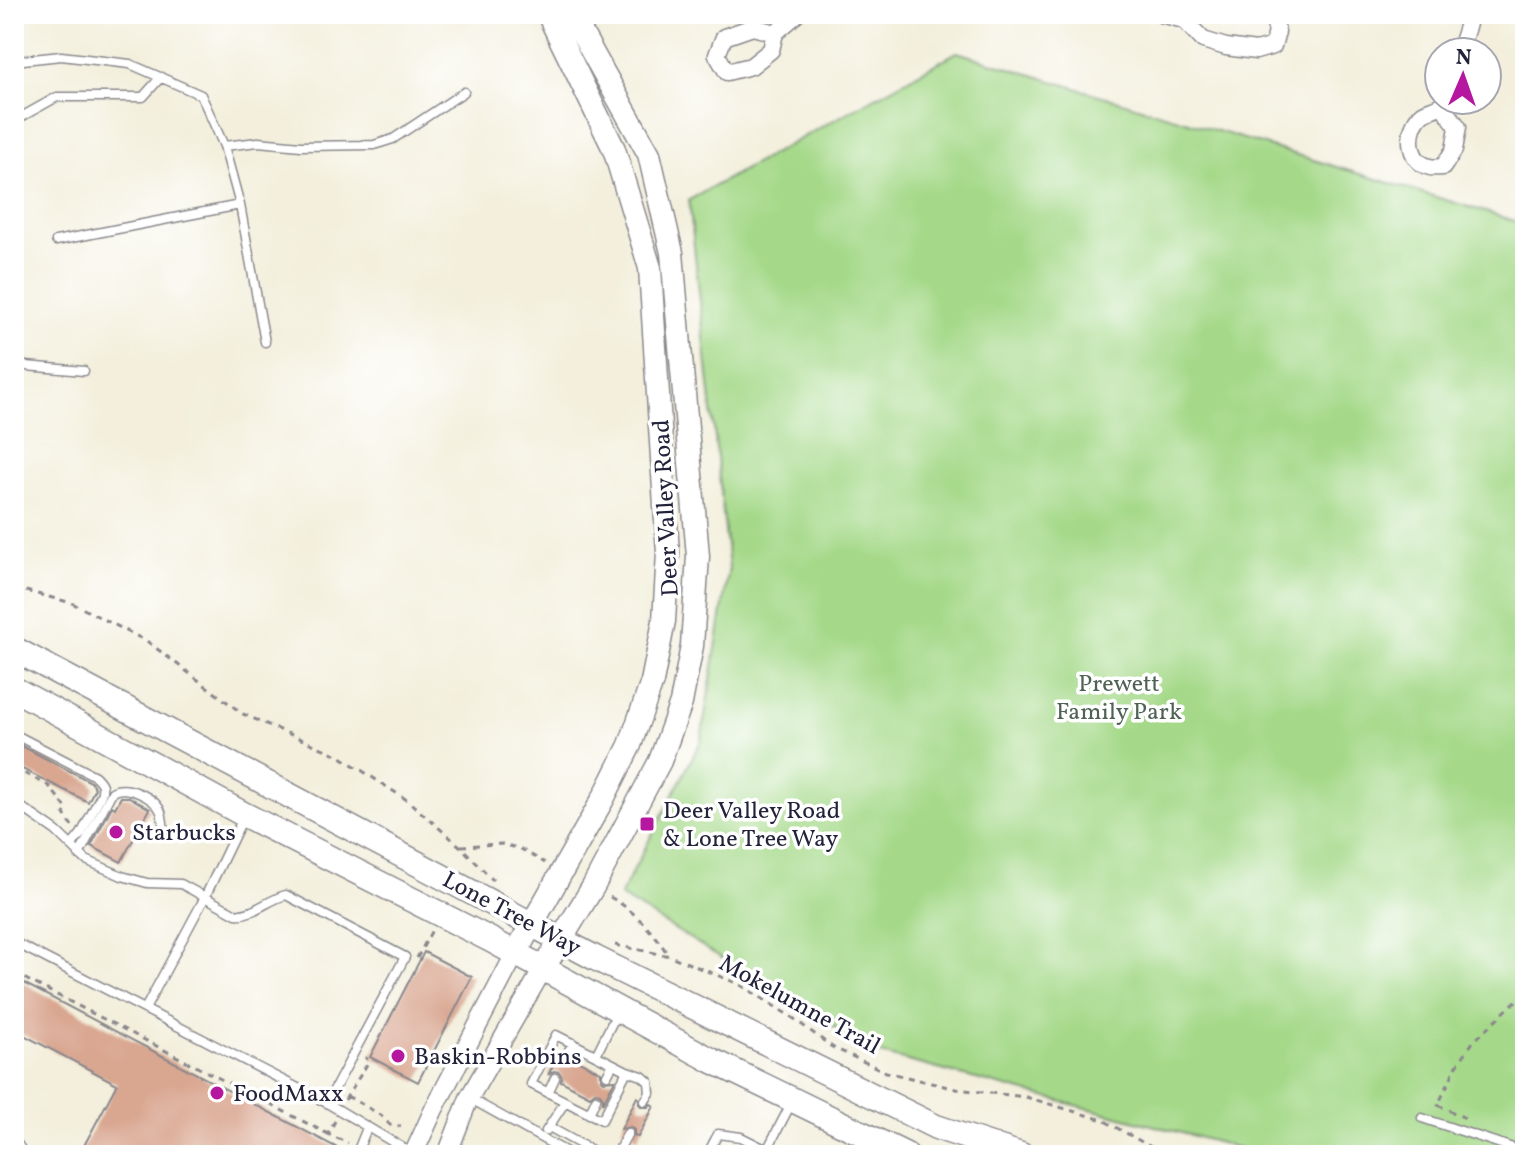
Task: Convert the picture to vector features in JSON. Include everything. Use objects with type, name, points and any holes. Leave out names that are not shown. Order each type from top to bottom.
[{"type":"main road","name":"Deer Valley Road","points":[[515,954],[630,745],[652,682],[664,621],[668,553],[650,268],[614,149],[548,14]]},
{"type":"main road","name":"Deer Valley Road","points":[[543,969],[593,887],[660,761],[681,703],[694,633],[698,556],[672,253],[649,154],[571,14]]},
{"type":"main road","name":"Lone Tree Way","points":[[14,649],[562,939],[936,1127],[1021,1155]]},
{"type":"main road","name":"Lone Tree Way","points":[[14,689],[245,815],[515,954],[711,1060],[906,1155]]},
{"type":"street","points":[[775,33],[797,14]]},
{"type":"street","points":[[1161,14],[1189,17],[1203,40],[1256,51],[1273,46],[1277,32],[1274,20],[1261,14]]},
{"type":"street","points":[[1464,36],[1471,14]]},
{"type":"street","name":"Deer Valley Road","points":[[413,1155],[515,954]]},
{"type":"street","name":"Deer Valley Road","points":[[447,1155],[469,1098],[543,969]]},
{"type":"lane","points":[[14,61],[61,56],[130,64],[201,95],[224,146],[240,205],[265,342]]},
{"type":"lane","points":[[14,121],[57,97],[143,97],[161,77]]},
{"type":"lane","points":[[224,146],[258,142],[301,146],[374,145],[393,139],[464,92]]},
{"type":"lane","points":[[56,241],[240,205]]},
{"type":"lane","points":[[14,365],[84,371]]},
{"type":"lane","points":[[14,734],[101,782],[101,795],[71,846]]},
{"type":"lane","points":[[79,855],[116,789],[130,790],[154,802],[162,813],[164,831]]},
{"type":"lane","points":[[14,802],[56,831],[86,860],[122,876],[147,883],[181,884],[236,914],[244,915],[286,895],[405,957],[327,1103]]},
{"type":"lane","points":[[145,1009],[245,815]]},
{"type":"lane","points":[[14,942],[327,1103],[413,1155]]},
{"type":"lane","points":[[596,1055],[618,1010]]},
{"type":"lane","points":[[627,1071],[602,1120],[531,1084],[556,1035],[642,1076],[649,1082],[650,1093],[645,1101]]},
{"type":"lane","points":[[567,1054],[573,1043]]},
{"type":"lane","points":[[607,1075],[613,1064]]},
{"type":"lane","points":[[548,1093],[555,1078]]},
{"type":"lane","points":[[469,1098],[572,1155]]},
{"type":"lane","points":[[589,1114],[596,1099]]},
{"type":"lane","points":[[707,1155],[718,1134],[741,1137],[767,1153],[793,1101]]},
{"type":"lane","points":[[542,1138],[565,1102]]},
{"type":"lane","points":[[1422,1118],[1525,1152]]},
{"type":"lane","points":[[549,1127],[600,1155]]},
{"type":"lane","points":[[357,1152],[367,1128]]},
{"type":"lane","points":[[616,1155],[628,1133]]},
{"type":"lane","points":[[14,1139],[25,1155]]},
{"type":"path","points":[[14,588],[72,603],[148,642],[243,714],[350,762],[407,800],[460,846],[495,883]]},
{"type":"path","points":[[14,768],[49,786],[67,809],[64,814],[79,836]]},
{"type":"path","points":[[460,846],[502,844],[521,849],[562,873]]},
{"type":"path","points":[[593,887],[625,905],[660,941],[670,956]]},
{"type":"path","points":[[412,967],[432,930]]},
{"type":"path","name":"Mokelumne Trail","points":[[606,943],[670,956],[739,984],[832,1047],[886,1072],[956,1089],[1026,1097],[1103,1120],[1165,1155]]},
{"type":"path","points":[[14,973],[328,1134],[357,1152],[382,1155]]},
{"type":"path","points":[[1470,1121],[1438,1105],[1456,1067],[1473,1042],[1525,996]]},
{"type":"path","points":[[328,1134],[369,1061],[364,1058]]},
{"type":"path","points":[[347,1096],[381,1115],[390,1125],[401,1126]]},
{"type":"green space","name":"Prewett Family Park","points":[[957,52],[1525,224],[1525,1155],[1266,1155],[877,1053],[620,896],[701,741],[729,568],[689,200]]},
{"type":"building","points":[[14,742],[91,782],[95,788],[88,802],[14,765]]},
{"type":"building","name":"Starbucks","points":[[121,797],[129,797],[150,809],[121,862],[91,846],[112,806],[115,808]]},
{"type":"building","points":[[424,952],[472,977],[418,1082],[370,1057]]},
{"type":"building","points":[[14,978],[349,1155],[79,1155],[117,1084],[14,1030]]},
{"type":"building","points":[[560,1052],[564,1060],[573,1058],[601,1072],[604,1081],[615,1080],[603,1103],[600,1093],[590,1096],[561,1081],[559,1072],[548,1075]]},
{"type":"building","points":[[637,1097],[642,1107],[654,1106],[638,1137],[634,1136],[631,1127],[621,1129]]},
{"type":"place","name":"Deer Valley Road & Lone Tree Way","points":[[647,824]]},
{"type":"place","name":"Starbucks","points":[[116,832]]},
{"type":"place","name":"Baskin-Robbins","points":[[398,1056]]},
{"type":"place","name":"FoodMaxx","points":[[217,1093]]}]
